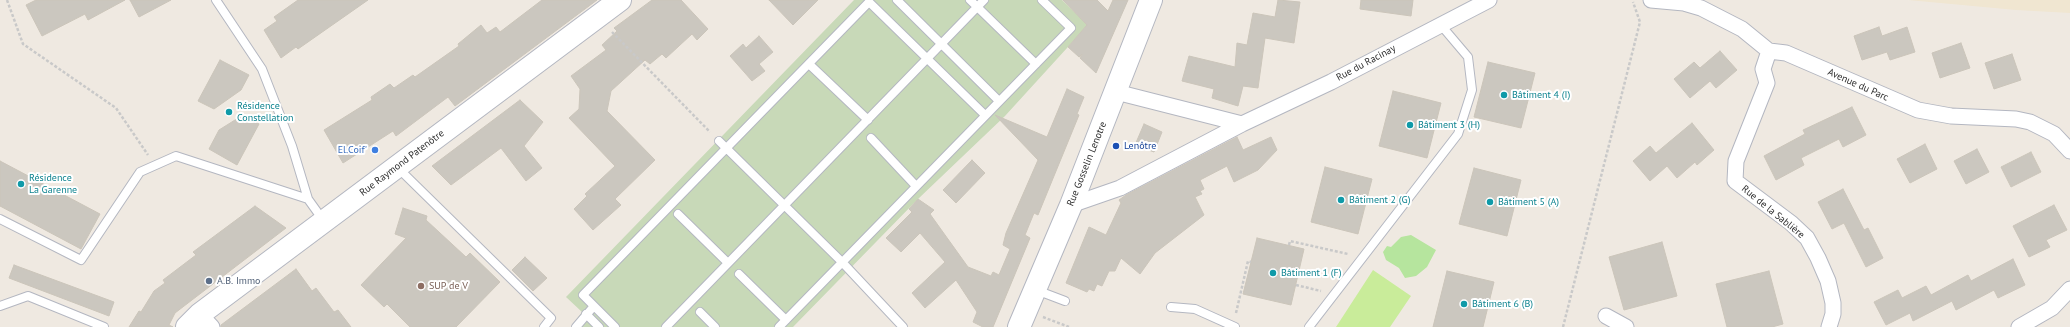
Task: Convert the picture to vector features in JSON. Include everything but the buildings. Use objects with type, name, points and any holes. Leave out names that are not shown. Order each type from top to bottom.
[{"type":"main road","name":"Rue Raymond Patenôtre","points":[[200,323],[325,222],[620,0]]},
{"type":"main road","name":"Rue Gosselin Lenotre","points":[[1022,319],[1071,205],[1151,0]]},
{"type":"street","name":"Rue du Racinay","points":[[1071,205],[1120,188],[1242,124],[1331,82],[1440,24],[1489,0]]},
{"type":"street","points":[[1651,0],[1684,3],[1701,8],[1742,29],[1769,52]]},
{"type":"street","name":"Avenue du Parc","points":[[1769,52],[1786,53],[1918,110],[1951,116],[2016,119],[2030,122],[2054,134],[2070,151]]},
{"type":"street","name":"Rue de la Sablière","points":[[1769,52],[1763,68],[1767,83],[1736,161],[1735,181],[1791,223],[1807,238],[1828,281],[1833,308],[1829,327]]},
{"type":"street","points":[[1116,92],[1242,124]]},
{"type":"street","points":[[2019,327],[2052,308],[2070,289]]},
{"type":"street","points":[[1606,316],[1626,327]]},
{"type":"lane","points":[[216,0],[262,69],[292,146],[308,199],[325,222]]},
{"type":"lane","points":[[897,0],[999,101]]},
{"type":"lane","points":[[970,0],[1036,64]]},
{"type":"lane","points":[[666,327],[984,0]]},
{"type":"lane","points":[[779,327],[1071,28],[1042,0]]},
{"type":"lane","points":[[615,327],[583,295],[869,2],[985,115]]},
{"type":"lane","points":[[1309,327],[1458,134],[1472,90],[1468,57],[1440,24]]},
{"type":"lane","points":[[809,64],[868,120]]},
{"type":"lane","points":[[871,138],[916,186]]},
{"type":"lane","points":[[719,141],[842,262],[903,327]]},
{"type":"lane","points":[[0,220],[82,260],[140,172],[176,156],[308,199]]},
{"type":"lane","points":[[397,167],[551,318],[544,327]]},
{"type":"lane","points":[[678,214],[728,263]]},
{"type":"lane","points":[[739,274],[786,320]]},
{"type":"lane","points":[[1035,289],[1065,301]]},
{"type":"lane","points":[[0,306],[28,296],[104,327]]},
{"type":"lane","points":[[576,327],[594,306]]},
{"type":"lane","points":[[1171,307],[1195,309],[1234,326]]},
{"type":"lane","points":[[700,312],[716,327]]},
{"type":"lane","points":[[586,314],[599,327]]},
{"type":"path","points":[[7,0],[24,44],[116,108],[155,165]]},
{"type":"path","points":[[1563,327],[1640,22],[1632,2]]},
{"type":"path","points":[[600,15],[611,31],[719,141]]},
{"type":"path","points":[[1289,245],[1290,241],[1363,258]]},
{"type":"path","points":[[1234,326],[1248,261],[1251,262]]},
{"type":"path","points":[[1296,284],[1335,294]]},
{"type":"path","points":[[1022,319],[1069,327]]},
{"type":"shaded area","points":[[1908,0],[2070,0],[2070,13],[2016,10]]},
{"type":"green space","points":[[854,0],[1062,0],[1088,25],[1005,116],[918,199],[793,327],[571,327],[582,312],[566,297]]},
{"type":"green space","points":[[1411,235],[1436,250],[1427,267],[1416,276],[1405,278],[1399,268],[1386,260],[1383,252],[1387,246],[1391,247],[1401,237]]},
{"type":"green space","points":[[1373,270],[1411,296],[1390,327],[1336,327]]},
{"type":"place","name":"Bâtiment 4 (I)","points":[[1504,95]]},
{"type":"place","name":"Résidence Constellation","points":[[229,112]]},
{"type":"place","name":"Bâtiment 3 (H)","points":[[1410,125]]},
{"type":"place","name":"Lenôtre","points":[[1116,146]]},
{"type":"place","name":"El.Coif'","points":[[375,150]]},
{"type":"place","name":"Résidence La Garenne","points":[[21,184]]},
{"type":"place","name":"Bâtiment 2 (G)","points":[[1341,200]]},
{"type":"place","name":"Bâtiment 5 (A)","points":[[1490,202]]},
{"type":"place","name":"Bâtiment 1 (F)","points":[[1273,273]]},
{"type":"place","name":"A.B. Immo","points":[[209,281]]},
{"type":"place","name":"SUP de V","points":[[421,286]]},
{"type":"place","name":"Bâtiment 6 (B)","points":[[1464,304]]}]
